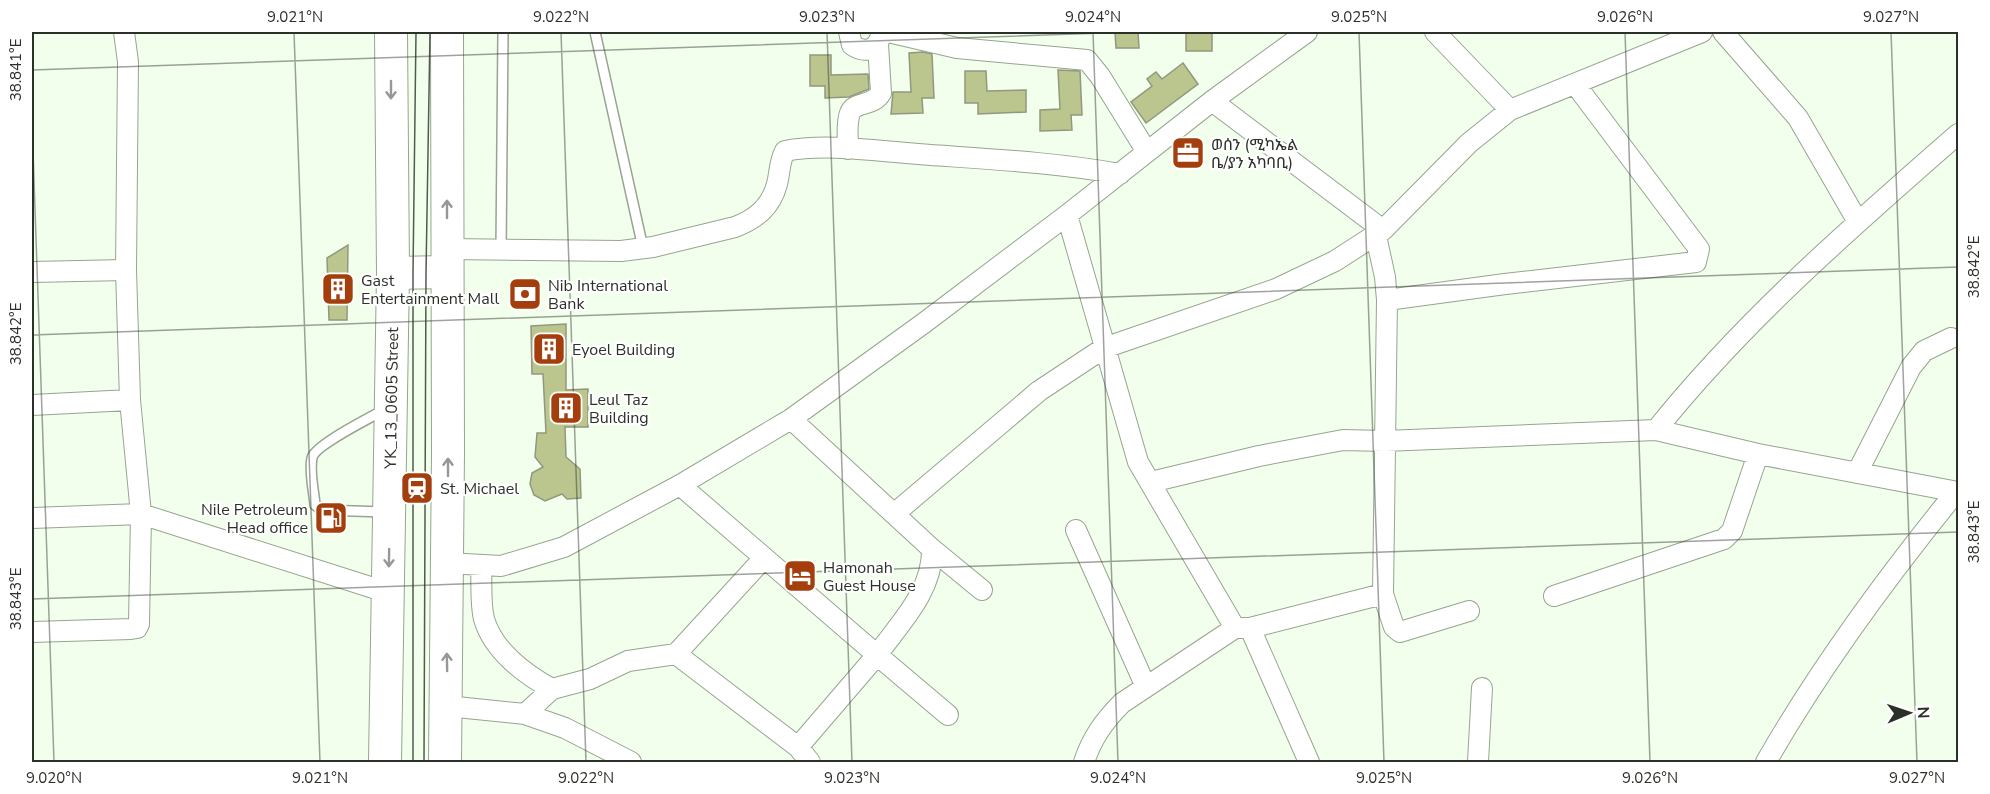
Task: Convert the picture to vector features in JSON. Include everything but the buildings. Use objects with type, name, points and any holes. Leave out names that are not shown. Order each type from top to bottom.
[{"type":"main road","name":"YK_13_0605 Street","points":[[385,762],[392,405],[391,32]]},
{"type":"main road","points":[[445,762],[447,706],[447,32]]},
{"type":"main road","points":[[393,273],[447,261]]},
{"type":"street","points":[[32,632],[137,628],[140,620],[141,514],[130,400],[126,270],[128,62],[124,32]]},
{"type":"street","points":[[849,32],[852,45],[866,50],[873,49],[882,36]]},
{"type":"street","points":[[447,562],[501,566],[564,547],[680,485],[791,418],[924,323],[1212,101],[1307,32]]},
{"type":"street","points":[[1435,32],[1510,110]]},
{"type":"street","points":[[894,514],[1039,391],[1104,348],[1275,289],[1335,261],[1379,233],[1469,143],[1510,110],[1702,32]]},
{"type":"street","points":[[1723,32],[1798,118],[1858,222]]},
{"type":"street","points":[[848,149],[850,112],[854,107],[873,102],[882,93],[882,36]]},
{"type":"street","points":[[882,36],[957,48],[1087,60],[1100,76],[1147,152]]},
{"type":"street","points":[[1387,300],[1696,262],[1699,249],[1575,84]]},
{"type":"street","points":[[1212,101],[1379,233],[1387,300],[1383,594],[1394,627],[1400,632],[1468,611]]},
{"type":"street","points":[[1656,430],[1724,351],[1858,222],[1959,134]]},
{"type":"street","points":[[447,261],[501,250],[621,251],[714,232],[748,222],[766,208],[777,185],[784,151],[794,149],[848,149],[1069,165],[1120,174]]},
{"type":"street","points":[[1067,215],[1138,462],[1242,628],[1309,762]]},
{"type":"street","points":[[32,272],[126,270]]},
{"type":"street","points":[[1857,473],[1911,367],[1924,351],[1951,338]]},
{"type":"street","points":[[32,405],[130,400]]},
{"type":"street","points":[[791,418],[932,549],[982,590]]},
{"type":"street","points":[[1151,482],[1259,456],[1342,440],[1385,441],[1656,430],[1758,454],[1957,492],[1883,584],[1799,705],[1766,762]]},
{"type":"street","points":[[1554,596],[1724,539],[1732,531],[1758,454]]},
{"type":"street","points":[[680,485],[948,715]]},
{"type":"street","points":[[32,518],[141,514],[389,593]]},
{"type":"street","points":[[1076,530],[1146,687]]},
{"type":"street","points":[[676,654],[804,755],[920,596],[932,566],[932,549]]},
{"type":"street","points":[[525,714],[552,689],[590,679],[628,661],[676,654],[764,558]]},
{"type":"street","points":[[481,566],[484,618],[493,638],[527,676],[552,689]]},
{"type":"street","points":[[1084,762],[1090,744],[1106,719],[1122,703],[1242,628],[1383,594]]},
{"type":"street","points":[[1478,762],[1482,688]]},
{"type":"street","points":[[447,706],[525,714],[565,728],[631,762]]},
{"type":"lane","points":[[501,250],[503,32]]},
{"type":"lane","points":[[595,32],[643,248]]},
{"type":"lane","points":[[390,512],[322,510],[315,505],[311,459],[314,451],[392,405]]},
{"type":"tram line","points":[[413,762],[413,273],[416,32]]},
{"type":"tram line","points":[[424,762],[426,273],[430,32]]},
{"type":"place","name":"ወሰን (ሚካኤል ቤ/ያን አካባቢ)","points":[[1188,153]]},
{"type":"place","name":"Gast Entertainment Mall","points":[[338,289]]},
{"type":"place","name":"Nib International Bank","points":[[525,294]]},
{"type":"place","name":"Eyoel Building","points":[[549,349]]},
{"type":"place","name":"Leul Taz Building","points":[[566,408]]},
{"type":"place","name":"St. Michael","points":[[417,488]]},
{"type":"place","name":"Nile Petroleum Head office","points":[[331,518]]},
{"type":"place","name":"Hamonah Guest House","points":[[800,576]]}]
